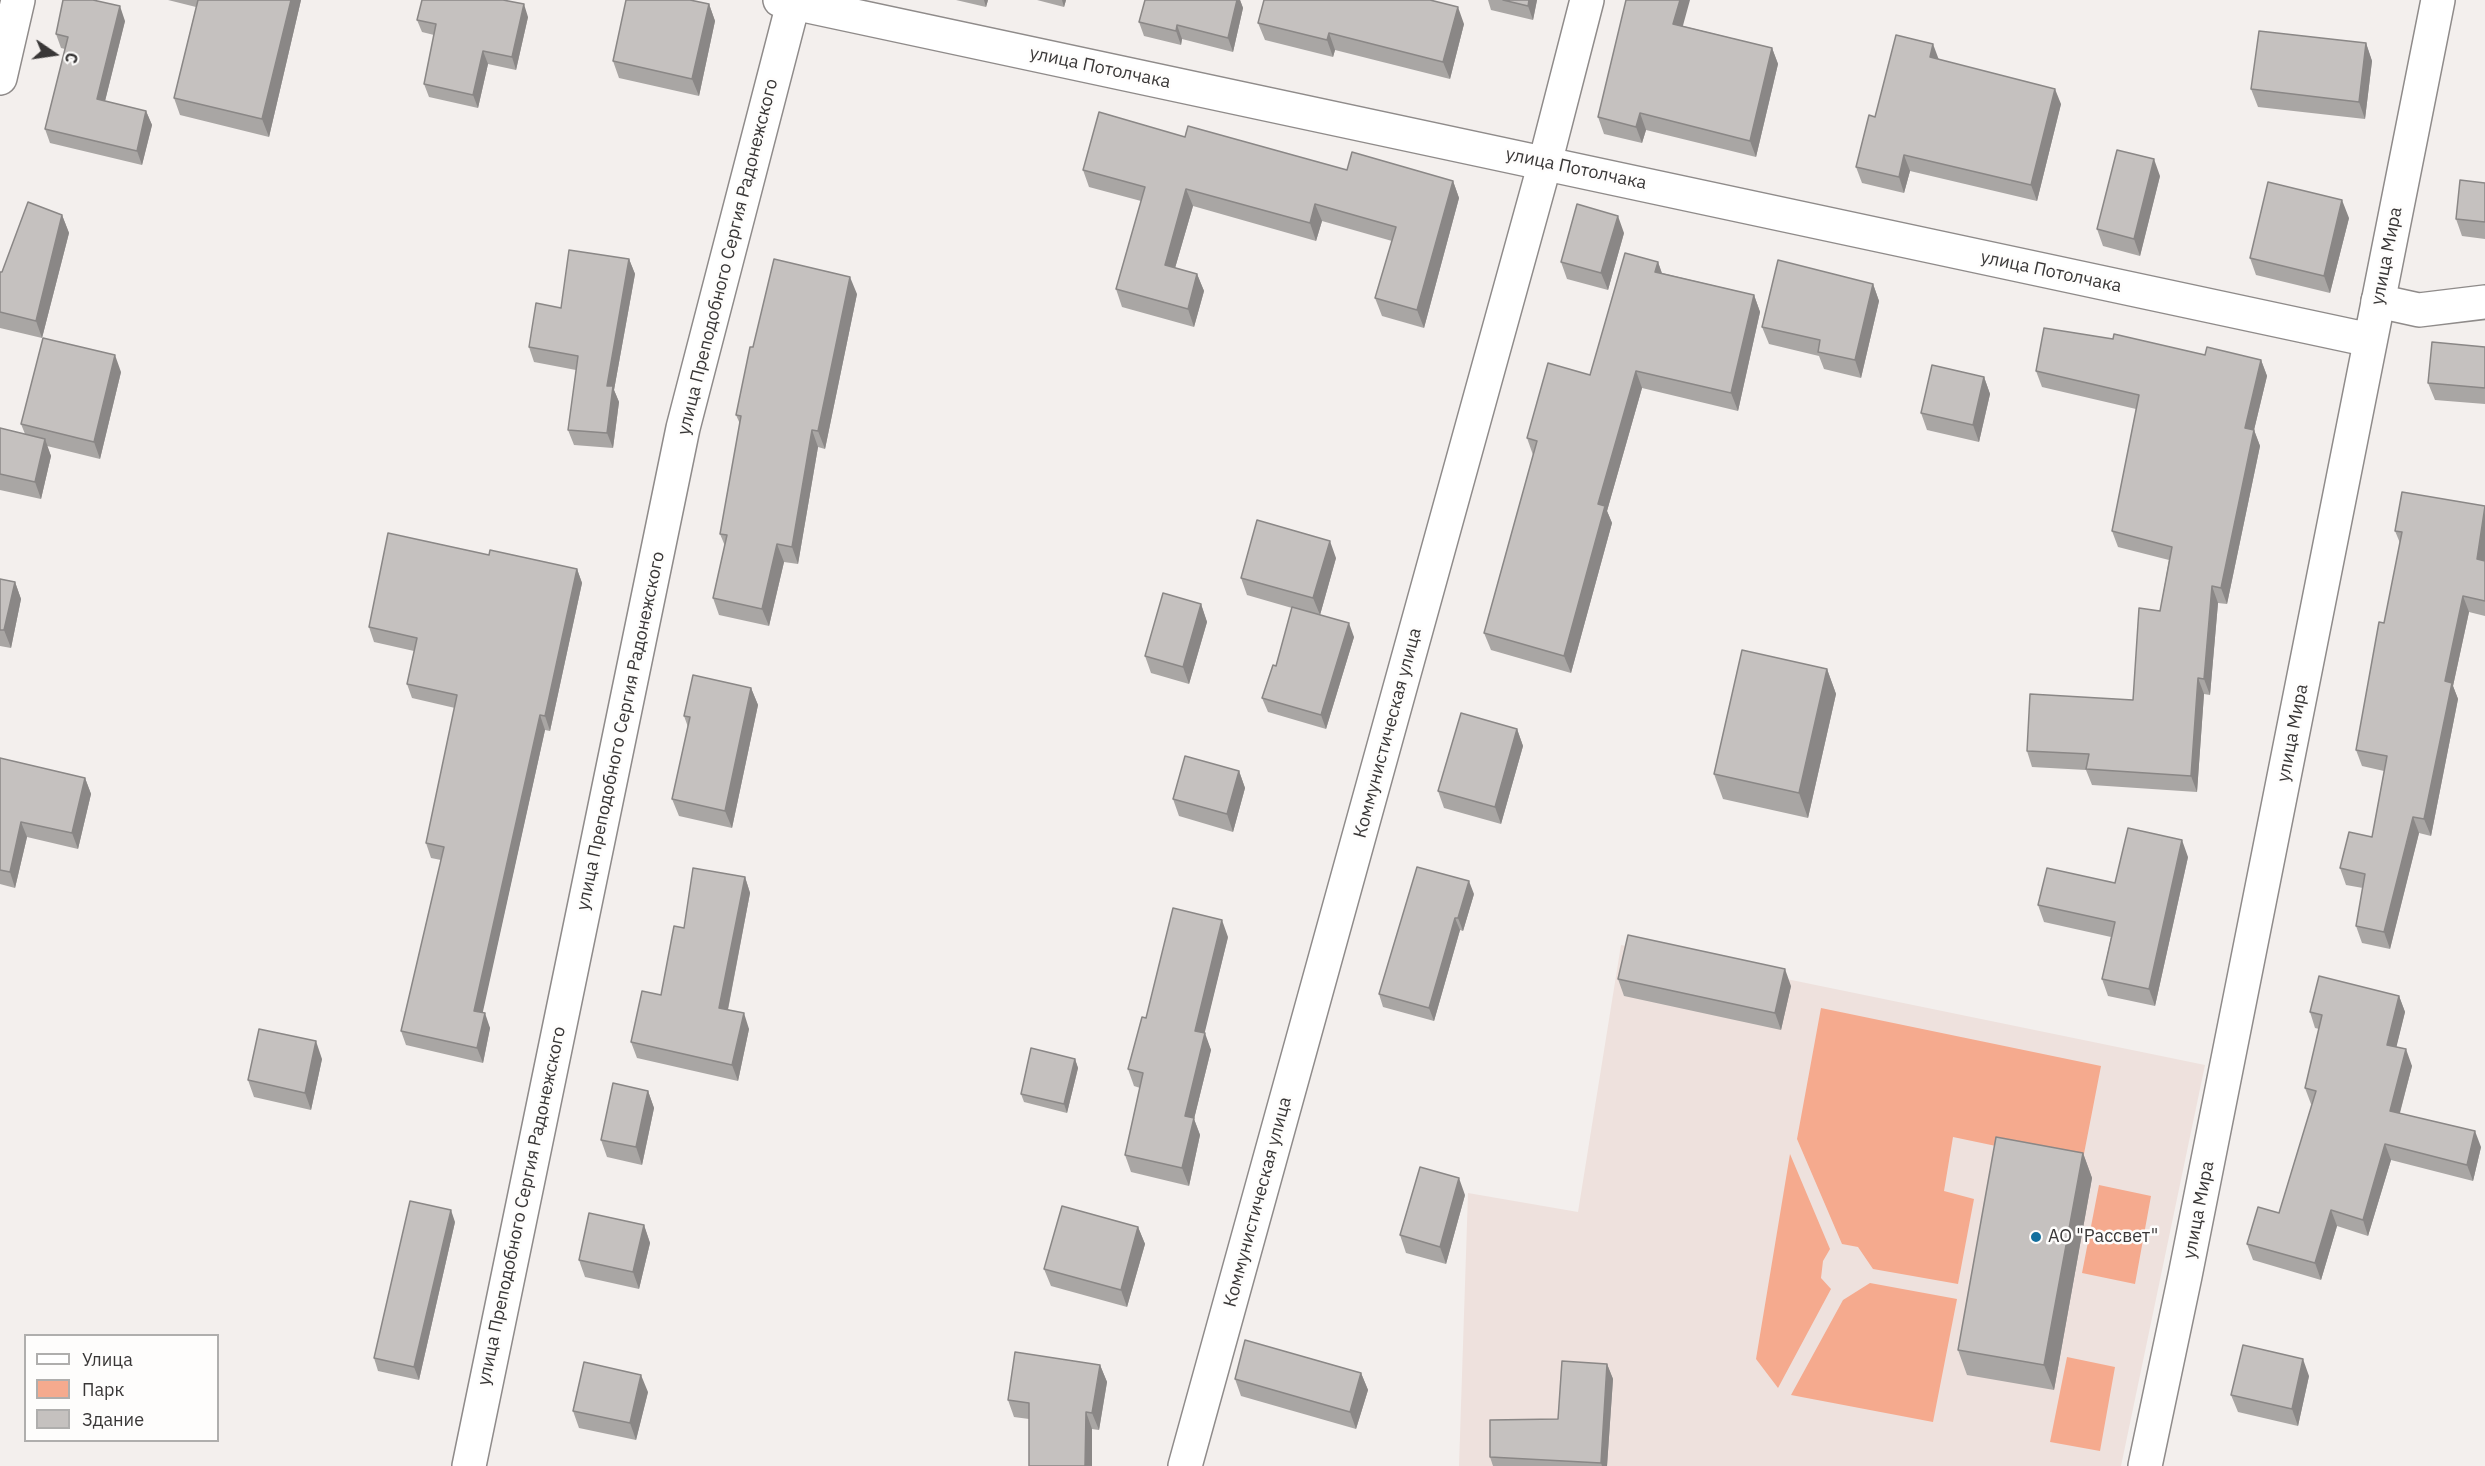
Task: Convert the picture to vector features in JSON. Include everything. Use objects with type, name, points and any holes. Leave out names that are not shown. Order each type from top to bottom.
[{"type":"street","points":[[0,78],[18,0]]},
{"type":"street","name":"Коммунистическая улица","points":[[1185,1466],[1545,163],[1587,0]]},
{"type":"street","name":"улица Мира","points":[[2145,1466],[2186,1276],[2438,0]]},
{"type":"street","name":"улица Потолчака","points":[[789,1],[2370,340]]},
{"type":"street","name":"улица Преподобного Сергия Радонежского","points":[[469,1466],[683,428],[789,1]]},
{"type":"street","points":[[2378,301],[2420,310],[2485,302]]},
{"type":"shaded area","points":[[1621,945],[2205,1065],[2121,1466],[1459,1466],[1468,1193],[1578,1212]]},
{"type":"green space","points":[[1821,1008],[2101,1066],[2082,1164],[1953,1137],[1944,1191],[1974,1199],[1958,1284],[1873,1269],[1858,1247],[1842,1244],[1797,1139]]},
{"type":"green space","points":[[1790,1154],[1830,1249],[1823,1261],[1821,1278],[1831,1289],[1778,1388],[1756,1359]]},
{"type":"green space","points":[[2099,1185],[2151,1196],[2135,1284],[2082,1273]]},
{"type":"green space","points":[[1870,1283],[1957,1299],[1933,1422],[1791,1395],[1843,1300]]},
{"type":"green space","points":[[2067,1357],[2115,1367],[2100,1451],[2050,1442]]},
{"type":"building","points":[[63,0],[93,0],[120,6],[97,99],[146,111],[137,151],[45,129],[68,37],[56,34]]},
{"type":"building","points":[[198,0],[291,0],[262,119],[174,98]]},
{"type":"building","points":[[422,0],[503,0],[524,4],[512,57],[483,51],[473,95],[424,84],[436,24],[417,20]]},
{"type":"building","points":[[626,0],[690,0],[709,4],[692,79],[613,61]]},
{"type":"building","points":[[1145,0],[1237,0],[1228,38],[1177,25],[1176,31],[1139,22]]},
{"type":"building","points":[[1264,0],[1430,0],[1458,7],[1443,62],[1329,33],[1327,40],[1258,23]]},
{"type":"building","points":[[1503,0],[1529,0],[1528,6]]},
{"type":"building","points":[[1626,0],[1680,0],[1673,24],[1772,48],[1750,141],[1640,113],[1636,127],[1598,117]]},
{"type":"building","points":[[2259,31],[2366,43],[2359,102],[2251,89]]},
{"type":"building","points":[[1896,35],[1933,44],[1930,57],[2055,89],[2031,185],[1904,155],[1899,177],[1856,167],[1869,115],[1875,117]]},
{"type":"building","points":[[1099,112],[1185,137],[1188,126],[1347,170],[1352,152],[1453,181],[1417,310],[1375,298],[1396,227],[1315,204],[1310,223],[1186,189],[1165,265],[1197,274],[1188,309],[1116,289],[1145,187],[1083,170]]},
{"type":"building","points":[[2117,150],[2154,159],[2134,239],[2097,229]]},
{"type":"building","points":[[2460,180],[2485,183],[2485,222],[2456,219]]},
{"type":"building","points":[[2268,182],[2342,200],[2324,276],[2250,258]]},
{"type":"building","points":[[28,202],[62,215],[36,321],[0,312],[0,272],[2,272]]},
{"type":"building","points":[[1577,204],[1618,216],[1601,273],[1561,262]]},
{"type":"building","points":[[569,250],[629,259],[607,386],[613,386],[607,433],[568,430],[578,356],[529,347],[536,303],[561,308]]},
{"type":"building","points":[[1625,253],[1658,262],[1655,272],[1754,295],[1731,393],[1636,371],[1598,504],[1605,506],[1564,656],[1484,633],[1537,441],[1527,438],[1548,363],[1590,375]]},
{"type":"building","points":[[774,259],[850,277],[818,431],[812,430],[792,547],[777,544],[762,609],[713,598],[727,535],[720,534],[741,416],[736,415],[750,347],[753,347]]},
{"type":"building","points":[[1778,260],[1873,284],[1855,360],[1818,352],[1820,340],[1762,327]]},
{"type":"building","points":[[2044,328],[2113,339],[2114,334],[2205,355],[2207,347],[2261,360],[2245,428],[2254,430],[2221,588],[2212,586],[2204,679],[2198,678],[2191,776],[2086,769],[2089,754],[2027,751],[2030,694],[2133,700],[2139,608],[2160,611],[2172,547],[2112,531],[2139,395],[2036,371]]},
{"type":"building","points":[[43,338],[115,355],[94,442],[21,424]]},
{"type":"building","points":[[2432,342],[2485,347],[2485,388],[2428,383]]},
{"type":"building","points":[[1932,365],[1984,377],[1973,425],[1921,413]]},
{"type":"building","points":[[0,428],[45,439],[35,482],[0,474]]},
{"type":"building","points":[[2402,492],[2485,506],[2477,559],[2485,561],[2485,601],[2463,596],[2445,681],[2452,683],[2424,819],[2413,817],[2384,932],[2356,926],[2365,874],[2340,868],[2349,832],[2372,837],[2387,756],[2356,750],[2379,622],[2384,623],[2402,532],[2395,531]]},
{"type":"building","points":[[1257,520],[1330,541],[1313,598],[1241,578]]},
{"type":"building","points":[[388,533],[489,555],[490,550],[577,569],[545,716],[540,715],[474,1011],[485,1013],[477,1048],[401,1031],[444,847],[426,843],[457,695],[407,684],[417,638],[369,627]]},
{"type":"building","points":[[0,579],[15,582],[4,630],[0,630]]},
{"type":"building","points":[[1163,593],[1201,604],[1183,667],[1145,656]]},
{"type":"building","points":[[1292,607],[1349,623],[1321,715],[1262,698],[1273,665],[1276,666]]},
{"type":"building","points":[[1742,650],[1827,669],[1799,793],[1714,774]]},
{"type":"building","points":[[693,675],[751,688],[725,811],[672,799],[690,717],[684,716]]},
{"type":"building","points":[[1461,713],[1517,729],[1495,807],[1438,791]]},
{"type":"building","points":[[1185,756],[1239,771],[1227,814],[1173,799]]},
{"type":"building","points":[[0,758],[85,778],[72,833],[21,822],[10,872],[0,870]]},
{"type":"building","points":[[2128,828],[2182,840],[2149,989],[2102,979],[2115,922],[2038,905],[2047,868],[2115,883]]},
{"type":"building","points":[[1417,867],[1469,881],[1458,918],[1455,918],[1429,1008],[1379,994]]},
{"type":"building","points":[[693,868],[745,877],[719,1008],[744,1013],[732,1065],[631,1042],[642,991],[661,995],[674,926],[684,928]]},
{"type":"building","points":[[1173,908],[1222,920],[1195,1031],[1205,1033],[1185,1116],[1194,1118],[1182,1168],[1125,1155],[1143,1073],[1128,1069],[1142,1017],[1146,1018]]},
{"type":"building","points":[[1628,935],[1785,969],[1775,1013],[1618,979]]},
{"type":"building","points":[[2319,976],[2399,996],[2387,1045],[2406,1049],[2390,1111],[2475,1131],[2467,1165],[2385,1144],[2363,1220],[2331,1210],[2315,1263],[2247,1244],[2258,1207],[2279,1213],[2316,1091],[2305,1088],[2322,1015],[2310,1012]]},
{"type":"building","points":[[259,1029],[316,1041],[305,1093],[248,1080]]},
{"type":"building","points":[[1031,1048],[1075,1059],[1064,1104],[1021,1094]]},
{"type":"building","points":[[613,1083],[648,1091],[636,1147],[601,1140]]},
{"type":"building","name":"АО \"Рассвет\"","points":[[1996,1137],[2083,1153],[2044,1365],[1958,1350]]},
{"type":"building","points":[[1420,1167],[1459,1178],[1440,1247],[1400,1235]]},
{"type":"building","points":[[410,1201],[451,1210],[414,1367],[374,1358]]},
{"type":"building","points":[[1062,1206],[1138,1227],[1121,1290],[1044,1269]]},
{"type":"building","points":[[589,1213],[644,1225],[633,1272],[579,1260]]},
{"type":"building","points":[[1245,1340],[1361,1373],[1350,1412],[1235,1379]]},
{"type":"building","points":[[2243,1345],[2303,1359],[2292,1409],[2231,1395]]},
{"type":"building","points":[[1015,1352],[1100,1365],[1092,1413],[1086,1412],[1085,1466],[1029,1466],[1029,1403],[1008,1400]]},
{"type":"building","points":[[1562,1361],[1607,1364],[1601,1463],[1490,1457],[1490,1420],[1558,1419]]},
{"type":"building","points":[[584,1362],[641,1375],[630,1423],[573,1411]]},
{"type":"place","name":"АО \"Рассвет\"","points":[[2036,1237]]}]
